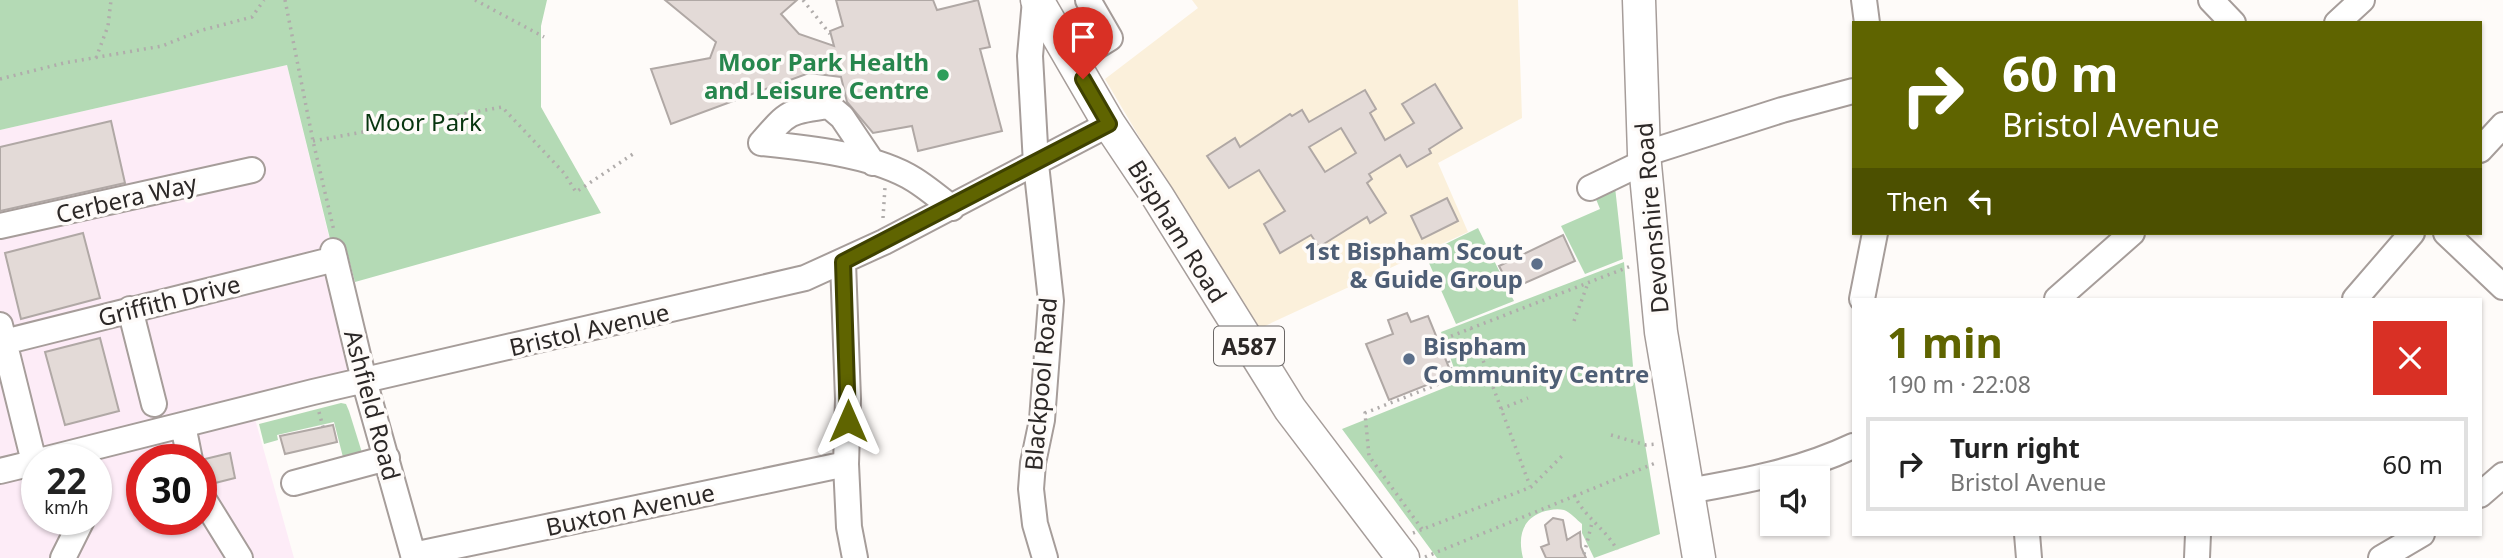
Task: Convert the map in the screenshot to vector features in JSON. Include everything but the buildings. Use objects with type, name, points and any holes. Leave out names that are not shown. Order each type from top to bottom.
[{"type":"main road","name":"Bispham Road","points":[[1036,0],[1109,124],[1158,197],[1290,409],[1396,550]]},
{"type":"main road","name":"Devonshire Road","points":[[1639,0],[1644,158],[1653,258],[1661,332],[1699,558]]},
{"type":"street","name":"Blackpool Road","points":[[1036,0],[1030,56],[1036,164],[1051,301],[1042,420],[1033,463],[1031,489],[1035,524],[1045,558]]},
{"type":"street","points":[[1073,61],[1110,38],[1088,0]]},
{"type":"street","points":[[1864,0],[1867,21]]},
{"type":"street","points":[[2211,0],[2231,21]]},
{"type":"street","points":[[2339,21],[2362,0]]},
{"type":"street","points":[[1590,188],[1644,158],[1782,110],[1852,91]]},
{"type":"street","name":"Bristol Avenue","points":[[112,445],[364,380],[805,278],[952,208],[1109,124]]},
{"type":"street","points":[[2482,148],[2503,125]]},
{"type":"street","points":[[881,166],[909,176],[952,208]]},
{"type":"street","name":"Cerbera Way","points":[[0,226],[252,170]]},
{"type":"street","points":[[1863,298],[1875,235]]},
{"type":"street","points":[[2058,298],[2130,235]]},
{"type":"street","points":[[2356,298],[2410,235]]},
{"type":"street","points":[[2448,235],[2503,287]]},
{"type":"street","name":"Griffith Drive","points":[[1,336],[130,309],[334,255]]},
{"type":"street","name":"Ashfield Road","points":[[334,255],[364,380],[414,556]]},
{"type":"street","points":[[843,262],[848,399],[846,464],[849,527],[855,558]]},
{"type":"street","points":[[130,309],[154,404]]},
{"type":"street","points":[[1,336],[33,444]]},
{"type":"street","points":[[183,425],[187,444]]},
{"type":"street","points":[[1688,491],[1793,471],[1852,446]]},
{"type":"street","points":[[294,482],[387,458]]},
{"type":"street","name":"Buxton Avenue","points":[[414,556],[846,464]]},
{"type":"street","name":"Bristol Avenue","points":[[0,471],[21,465]]},
{"type":"street","points":[[2482,493],[2503,475]]},
{"type":"street","points":[[217,521],[240,558]]},
{"type":"street","points":[[63,558],[74,535]]},
{"type":"street","points":[[2027,536],[2029,558]]},
{"type":"street","points":[[2197,558],[2198,536]]},
{"type":"street","points":[[2381,558],[2420,536]]},
{"type":"path","points":[[96,58],[108,26],[111,0]]},
{"type":"path","points":[[0,79],[162,46],[199,31],[252,16],[264,0]]},
{"type":"path","points":[[285,0],[335,235],[334,255]]},
{"type":"path","points":[[475,0],[544,37]]},
{"type":"path","points":[[803,0],[821,19],[830,34]]},
{"type":"path","points":[[313,141],[502,107],[564,173],[576,192],[636,152]]},
{"type":"path","points":[[881,166],[884,242]]},
{"type":"path","points":[[1422,529],[1369,456],[1365,413],[1454,378],[1441,340],[1653,258]]},
{"type":"path","points":[[1574,321],[1588,282]]},
{"type":"path","points":[[1471,328],[1531,487]]},
{"type":"path","points":[[1501,409],[1528,398]]},
{"type":"path","points":[[1611,435],[1646,445],[1682,447]]},
{"type":"path","points":[[1422,558],[1682,447]]},
{"type":"path","points":[[1396,550],[1422,529],[1531,487],[1563,455]]},
{"type":"path","points":[[1574,495],[1592,523],[1611,540],[1617,550]]},
{"type":"path","points":[[1584,554],[1592,523]]},
{"type":"shaded area","points":[[1192,0],[1518,0],[1522,118],[1438,163],[1468,232],[1254,331],[1105,79],[1198,8]]},
{"type":"shaded area","points":[[287,65],[364,380],[252,408],[294,558],[0,558],[0,130]]},
{"type":"green space","name":"Moor Park","points":[[0,0],[547,0],[541,26],[541,107],[601,213],[355,282],[346,248],[333,251],[287,65],[0,130]]},
{"type":"green space","points":[[1615,187],[1623,259],[1585,274],[1561,226],[1600,209],[1594,194]]},
{"type":"green space","points":[[1478,228],[1514,301],[1456,324],[1425,254]]},
{"type":"green space","points":[[1624,262],[1634,378],[1660,534],[1594,558],[1582,533],[1582,524],[1566,511],[1553,509],[1535,515],[1525,525],[1521,537],[1523,558],[1437,558],[1342,429],[1459,382],[1441,332]]},
{"type":"green space","points":[[346,404],[349,411],[364,459],[345,465],[334,422],[277,435],[278,440],[264,444],[259,424]]},
{"type":"place","name":"Moor Park Health and Leisure Centre","points":[[943,75]]},
{"type":"place","name":"1st Bispham Scout & Guide Group","points":[[1537,264]]},
{"type":"place","name":"Bispham Community Centre","points":[[1409,359]]},
{"type":"route","points":[[848,421],[843,262],[952,208],[1109,124],[1083,79]]}]
